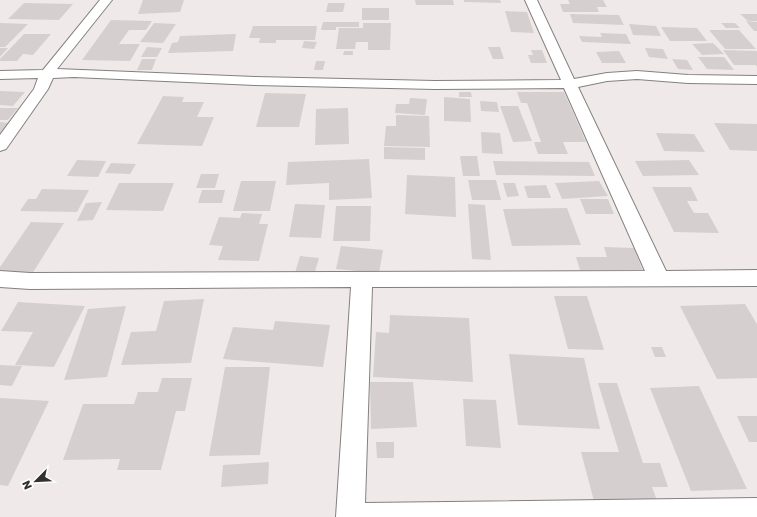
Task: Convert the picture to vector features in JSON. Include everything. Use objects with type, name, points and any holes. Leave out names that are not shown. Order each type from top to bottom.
[{"type":"street","points":[[0,146],[41,89],[47,74],[60,56],[106,0]]},
{"type":"street","points":[[531,0],[571,84],[659,278]]},
{"type":"street","points":[[0,75],[74,73],[263,81],[435,85],[571,84],[607,77],[637,75],[688,79],[757,80]]},
{"type":"street","points":[[0,279],[30,281],[757,278]]},
{"type":"street","points":[[350,517],[362,279]]},
{"type":"street","points":[[357,517],[757,512]]},
{"type":"building","points":[[143,0],[184,0],[180,12],[138,14]]},
{"type":"building","points":[[415,0],[453,0],[454,5],[416,5]]},
{"type":"building","points":[[464,0],[500,0],[501,3],[464,2]]},
{"type":"building","points":[[568,0],[603,0],[607,7],[597,7],[599,12],[563,12],[560,4],[570,4]]},
{"type":"building","points":[[24,3],[73,4],[59,20],[8,19]]},
{"type":"building","points":[[328,3],[345,3],[343,12],[326,12]]},
{"type":"building","points":[[362,8],[389,8],[389,20],[362,20]]},
{"type":"building","points":[[505,11],[527,12],[534,33],[511,32]]},
{"type":"building","points":[[570,14],[619,15],[624,25],[573,23]]},
{"type":"building","points":[[740,14],[757,14],[757,21],[748,21]]},
{"type":"building","points":[[111,20],[152,21],[146,30],[129,30],[119,44],[140,44],[130,61],[82,60]]},
{"type":"building","points":[[746,21],[757,22],[757,31],[754,31]]},
{"type":"building","points":[[323,22],[359,22],[359,27],[336,27],[336,30],[321,30]]},
{"type":"building","points":[[0,23],[28,24],[5,47],[0,47]]},
{"type":"building","points":[[154,23],[176,24],[163,43],[140,42]]},
{"type":"building","points":[[363,23],[391,23],[390,50],[368,50],[368,42],[356,42],[355,49],[336,49],[339,28],[363,28]]},
{"type":"building","points":[[721,23],[735,23],[740,28],[726,28]]},
{"type":"building","points":[[629,24],[656,26],[661,36],[633,35]]},
{"type":"building","points":[[253,26],[317,26],[315,40],[276,40],[276,43],[259,43],[260,38],[249,38]]},
{"type":"building","points":[[661,27],[697,28],[707,41],[670,41]]},
{"type":"building","points":[[709,30],[739,30],[756,49],[725,49]]},
{"type":"building","points":[[600,33],[626,34],[631,44],[582,42],[579,36],[602,37]]},
{"type":"building","points":[[24,34],[51,34],[33,55],[23,54],[17,61],[0,61],[0,59]]},
{"type":"building","points":[[236,34],[233,51],[168,53],[172,43],[178,42],[180,36]]},
{"type":"building","points":[[304,41],[317,42],[314,49],[302,48]]},
{"type":"building","points":[[713,43],[724,54],[702,55],[692,44]]},
{"type":"building","points":[[147,47],[162,48],[157,57],[141,57]]},
{"type":"building","points":[[488,47],[500,47],[504,59],[493,59]]},
{"type":"building","points":[[0,48],[8,48],[0,57]]},
{"type":"building","points":[[645,48],[663,49],[668,59],[649,57]]},
{"type":"building","points":[[531,50],[542,50],[547,63],[531,63],[528,55],[533,55]]},
{"type":"building","points":[[723,50],[757,51],[757,67],[756,65],[734,65]]},
{"type":"building","points":[[344,51],[353,51],[353,55],[343,55]]},
{"type":"building","points":[[619,51],[626,63],[602,63],[596,52]]},
{"type":"building","points":[[698,57],[724,57],[734,70],[707,69]]},
{"type":"building","points":[[142,59],[156,59],[152,70],[137,70]]},
{"type":"building","points":[[672,59],[687,60],[693,70],[678,69]]},
{"type":"building","points":[[316,61],[325,61],[323,70],[314,70]]},
{"type":"building","points":[[0,91],[25,92],[13,106],[0,105]]},
{"type":"building","points":[[459,92],[471,92],[472,97],[459,97]]},
{"type":"building","points":[[517,92],[564,92],[586,142],[563,142],[568,154],[538,154],[534,142],[541,142],[527,103],[521,103]]},
{"type":"building","points":[[265,93],[306,94],[299,127],[256,127]]},
{"type":"building","points":[[163,96],[184,97],[182,102],[204,102],[197,117],[214,117],[202,146],[137,144]]},
{"type":"building","points":[[444,97],[470,99],[471,122],[444,121]]},
{"type":"building","points":[[410,98],[427,99],[425,115],[395,113],[396,104],[409,104]]},
{"type":"building","points":[[480,101],[497,102],[499,112],[481,111]]},
{"type":"building","points":[[500,106],[518,106],[532,141],[513,142]]},
{"type":"building","points":[[0,108],[18,108],[8,120],[0,120]]},
{"type":"building","points":[[348,108],[349,144],[315,145],[316,109]]},
{"type":"building","points":[[396,115],[429,116],[430,147],[384,146],[386,126],[396,126]]},
{"type":"building","points":[[0,122],[10,123],[0,133]]},
{"type":"building","points":[[714,123],[757,124],[757,151],[730,150]]},
{"type":"building","points":[[481,132],[500,133],[503,154],[482,153]]},
{"type":"building","points":[[656,133],[694,134],[705,152],[664,151]]},
{"type":"building","points":[[384,147],[425,148],[425,160],[384,159]]},
{"type":"building","points":[[460,156],[477,156],[480,176],[463,176]]},
{"type":"building","points":[[369,159],[372,198],[329,200],[329,183],[286,185],[288,162]]},
{"type":"building","points":[[77,160],[106,161],[98,177],[67,176]]},
{"type":"building","points":[[689,160],[699,175],[643,176],[635,161]]},
{"type":"building","points":[[493,161],[589,162],[595,176],[496,175]]},
{"type":"building","points":[[111,163],[136,164],[130,174],[105,173]]},
{"type":"building","points":[[201,174],[219,174],[215,188],[196,188]]},
{"type":"building","points":[[407,175],[455,177],[456,217],[405,214]]},
{"type":"building","points":[[468,180],[496,180],[501,200],[472,200]]},
{"type":"building","points":[[241,181],[276,181],[270,211],[233,211]]},
{"type":"building","points":[[599,181],[608,196],[562,199],[555,183]]},
{"type":"building","points":[[119,183],[174,183],[163,211],[106,210]]},
{"type":"building","points":[[503,183],[515,183],[519,196],[507,197]]},
{"type":"building","points":[[546,185],[551,198],[528,198],[524,186]]},
{"type":"building","points":[[652,187],[691,187],[698,201],[687,201],[694,213],[708,213],[719,233],[674,232]]},
{"type":"building","points":[[42,189],[89,190],[77,212],[20,211],[28,199],[36,199]]},
{"type":"building","points":[[202,190],[225,190],[222,203],[198,203]]},
{"type":"building","points":[[580,199],[608,199],[614,214],[586,214]]},
{"type":"building","points":[[102,202],[93,220],[77,221],[86,203]]},
{"type":"building","points":[[295,204],[325,205],[321,238],[289,237]]},
{"type":"building","points":[[468,204],[485,205],[491,260],[472,259]]},
{"type":"building","points":[[336,206],[371,206],[370,241],[333,241]]},
{"type":"building","points":[[567,208],[581,245],[512,246],[503,209]]},
{"type":"building","points":[[242,213],[262,214],[259,224],[268,224],[259,261],[218,260],[223,246],[209,245],[219,217],[240,218]]},
{"type":"building","points":[[31,222],[64,223],[32,274],[0,273],[0,267]]},
{"type":"building","points":[[341,246],[383,250],[379,273],[336,269]]},
{"type":"building","points":[[604,247],[634,248],[643,271],[580,270],[576,257],[607,257]]},
{"type":"building","points":[[300,256],[319,258],[314,275],[295,273]]},
{"type":"building","points":[[554,296],[587,296],[604,350],[568,349]]},
{"type":"building","points":[[204,299],[191,363],[121,365],[131,332],[156,331],[164,301]]},
{"type":"building","points":[[18,302],[85,306],[54,367],[15,365],[33,332],[1,331]]},
{"type":"building","points":[[745,304],[757,324],[757,378],[717,379],[680,306]]},
{"type":"building","points":[[126,306],[107,377],[64,380],[88,309]]},
{"type":"building","points":[[390,315],[469,318],[473,382],[373,377],[376,332],[389,333]]},
{"type":"building","points":[[275,321],[330,325],[323,367],[223,359],[233,327],[273,330]]},
{"type":"building","points":[[651,347],[662,347],[666,357],[655,357]]},
{"type":"building","points":[[509,354],[584,358],[600,429],[518,425]]},
{"type":"building","points":[[0,365],[22,366],[12,386],[0,385]]},
{"type":"building","points":[[225,367],[270,367],[260,455],[209,456]]},
{"type":"building","points":[[162,378],[192,378],[185,411],[176,411],[161,470],[117,470],[120,459],[63,460],[83,404],[134,404],[138,392],[158,392]]},
{"type":"building","points":[[370,382],[413,382],[417,427],[371,429]]},
{"type":"building","points":[[598,383],[617,383],[643,463],[660,463],[668,487],[652,487],[659,506],[595,505],[581,452],[619,452]]},
{"type":"building","points":[[699,386],[747,489],[691,491],[650,388]]},
{"type":"building","points":[[0,398],[49,401],[8,486],[0,485]]},
{"type":"building","points":[[463,399],[496,400],[501,448],[466,446]]},
{"type":"building","points":[[737,416],[757,416],[757,442],[749,442]]},
{"type":"building","points":[[376,442],[394,442],[394,458],[377,458]]},
{"type":"building","points":[[269,462],[268,484],[221,487],[223,465]]}]
